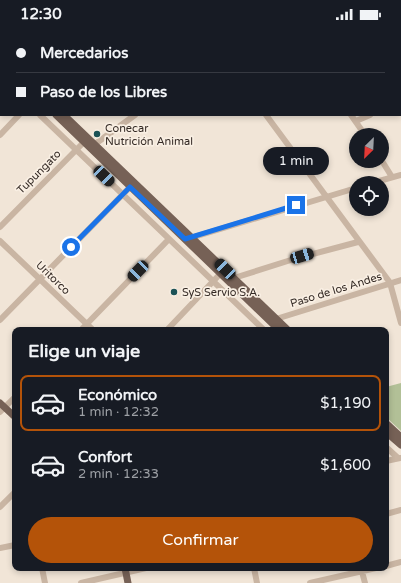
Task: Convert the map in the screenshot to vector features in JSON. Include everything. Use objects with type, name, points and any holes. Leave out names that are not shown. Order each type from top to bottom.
[{"type":"main road","points":[[57,116],[84,142],[93,146],[188,238],[276,327]]},
{"type":"main road","points":[[65,116],[130,187],[234,278],[285,327]]},
{"type":"main road","points":[[1,408],[12,416]]},
{"type":"main road","points":[[389,426],[401,437]]},
{"type":"main road","points":[[389,435],[401,446]]},
{"type":"main road","points":[[125,571],[128,583]]},
{"type":"street","points":[[0,135],[18,116]]},
{"type":"street","points":[[41,116],[261,327]]},
{"type":"street","points":[[93,146],[134,116]]},
{"type":"street","points":[[267,116],[358,242],[390,283],[401,323]]},
{"type":"street","points":[[353,116],[360,128]]},
{"type":"street","points":[[356,121],[368,116]]},
{"type":"street","name":"Tupungato","points":[[0,226],[84,142]]},
{"type":"street","points":[[386,168],[392,177]]},
{"type":"street","points":[[389,178],[401,175]]},
{"type":"street","points":[[0,320],[130,187]]},
{"type":"street","points":[[188,238],[349,190]]},
{"type":"street","points":[[84,327],[169,239]]},
{"type":"street","name":"Uritorco","points":[[0,240],[90,327]]},
{"type":"street","points":[[234,278],[300,257],[358,242]]},
{"type":"street","points":[[170,327],[221,273]]},
{"type":"street","name":"Paso de los Andes","points":[[276,318],[401,280]]},
{"type":"street","points":[[1,408],[12,399]]},
{"type":"street","points":[[389,450],[399,458]]},
{"type":"street","points":[[389,460],[399,458]]},
{"type":"street","points":[[0,507],[12,495]]},
{"type":"street","points":[[389,513],[401,510]]},
{"type":"street","points":[[0,548],[12,546]]},
{"type":"street","points":[[389,565],[401,562]]},
{"type":"street","points":[[43,571],[45,583]]},
{"type":"street","points":[[82,583],[122,571]]},
{"type":"street","points":[[255,571],[257,583]]},
{"type":"street","points":[[310,583],[358,571]]},
{"type":"street","points":[[362,571],[365,583]]},
{"type":"green space","points":[[401,383],[401,431],[389,420],[389,386]]},
{"type":"place","name":"Conecar Nutrición Animal","points":[[97,134]]},
{"type":"place","name":"SyS Servio S.A.","points":[[174,292]]},
{"type":"route","points":[[71,247],[130,187],[185,239],[296,205]]}]
